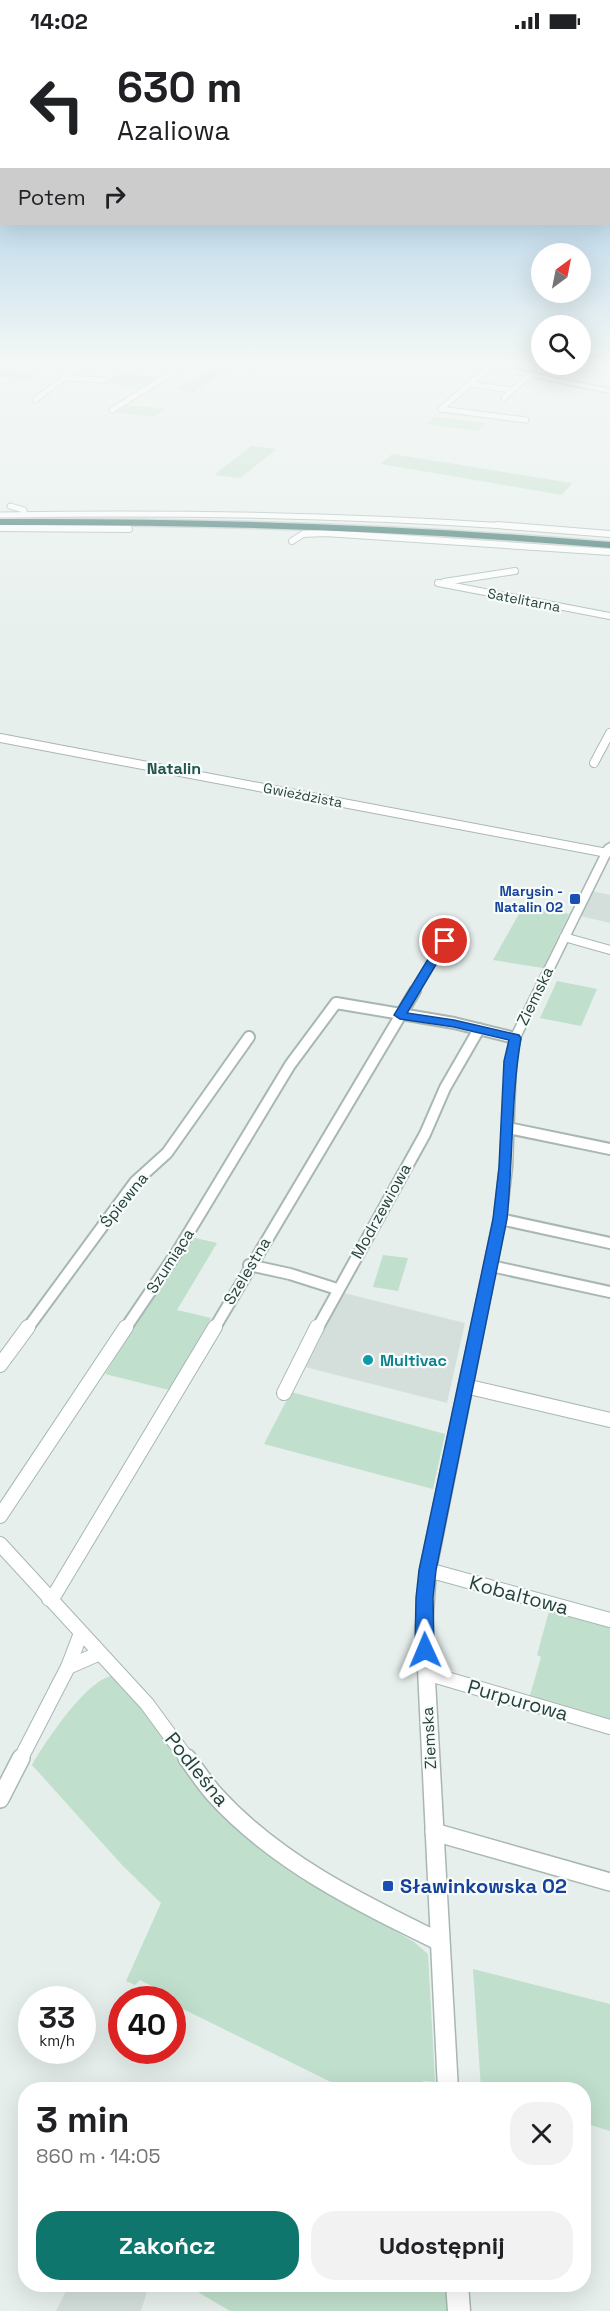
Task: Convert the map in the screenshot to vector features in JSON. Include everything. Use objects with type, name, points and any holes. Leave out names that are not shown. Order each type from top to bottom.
[{"type":"highway","points":[[0,521],[295,525],[610,543]]},
{"type":"street","points":[[10,506],[24,510],[24,514]]},
{"type":"street","points":[[0,514],[140,512],[358,519],[610,534]]},
{"type":"street","points":[[0,528],[129,529]]},
{"type":"street","points":[[292,541],[307,533],[325,533],[610,552]]},
{"type":"street","name":"Satelitarna","points":[[515,571],[438,584],[610,616]]},
{"type":"street","points":[[594,764],[609,737]]},
{"type":"street","name":"Gwieździsta","points":[[0,738],[608,850]]},
{"type":"street","name":"Ziemska","points":[[447,2082],[438,1941],[426,1673],[424,1617],[428,1570],[500,1219],[511,1061],[515,1038],[608,850]]},
{"type":"street","points":[[564,937],[610,950]]},
{"type":"street","name":"Szelestna","points":[[49,1599],[55,1594],[106,1511],[249,1265],[445,941]]},
{"type":"street","name":"Szumiąca","points":[[0,1516],[171,1262],[290,1065],[336,1003],[400,1015]]},
{"type":"street","points":[[400,1015],[515,1038]]},
{"type":"street","name":"Modrzewiowa","points":[[284,1393],[337,1289],[425,1134],[446,1088],[479,1029]]},
{"type":"street","name":"Śpiewna","points":[[0,1365],[135,1182],[167,1153],[249,1037]]},
{"type":"street","points":[[508,1128],[610,1149]]},
{"type":"street","points":[[500,1219],[610,1243]]},
{"type":"street","points":[[249,1265],[291,1274],[337,1289]]},
{"type":"street","points":[[491,1266],[610,1292]]},
{"type":"street","points":[[465,1386],[610,1420]]},
{"type":"street","name":"Podleśna","points":[[0,1544],[147,1704],[214,1794],[241,1821],[301,1867],[351,1899],[438,1941]]},
{"type":"street","name":"Kobaltowa","points":[[428,1570],[610,1620]]},
{"type":"street","points":[[0,1798],[68,1667],[81,1634]]},
{"type":"street","points":[[68,1667],[100,1653]]},
{"type":"street","name":"Purpurowa","points":[[426,1673],[610,1727]]},
{"type":"street","points":[[434,1832],[610,1882]]},
{"type":"street","points":[[458,2292],[459,2311]]},
{"type":"shaded area","points":[[588,890],[610,895],[610,923],[576,915]]},
{"type":"shaded area","points":[[344,1293],[465,1323],[447,1403],[305,1367]]},
{"type":"shaded area","points":[[65,2292],[147,2292],[141,2311],[56,2311]]},
{"type":"green space","points":[[218,472],[248,472],[240,478],[214,475]]},
{"type":"green space","points":[[427,472],[503,472],[572,483],[562,495]]},
{"type":"green space","points":[[524,905],[569,914],[543,968],[493,960]]},
{"type":"green space","points":[[557,981],[597,989],[581,1026],[540,1018]]},
{"type":"green space","points":[[191,1237],[217,1243],[177,1310],[211,1318],[169,1390],[105,1374]]},
{"type":"green space","points":[[383,1255],[408,1258],[398,1291],[373,1287]]},
{"type":"green space","points":[[291,1392],[445,1434],[433,1489],[264,1444]]},
{"type":"green space","points":[[551,1604],[610,1620],[610,1722],[529,1699],[541,1657],[537,1655]]},
{"type":"green space","points":[[111,1676],[140,1705],[184,1768],[348,1903],[414,1942],[428,1954],[435,2082],[331,2082],[186,2010],[186,1986],[151,1986],[140,1980],[135,1985],[126,1981],[161,1903],[122,1865],[32,1765],[56,1728],[78,1700],[90,1689]]},
{"type":"green space","points":[[473,1969],[610,2004],[610,2131],[591,2125],[591,2082],[481,2082]]},
{"type":"green space","points":[[198,2292],[451,2292],[452,2311],[230,2311]]},
{"type":"place","name":"Marysin - Natalin 02","points":[[575,899]]},
{"type":"place","name":"Multivac","points":[[368,1360]]},
{"type":"place","name":"Sławinkowska 02","points":[[388,1886]]},
{"type":"district","name":"Natalin","points":[[174,768]]},
{"type":"route","points":[[425,1650],[424,1598],[428,1570],[500,1219],[506,1167],[511,1061],[515,1038],[454,1023],[400,1015],[445,941]]}]
